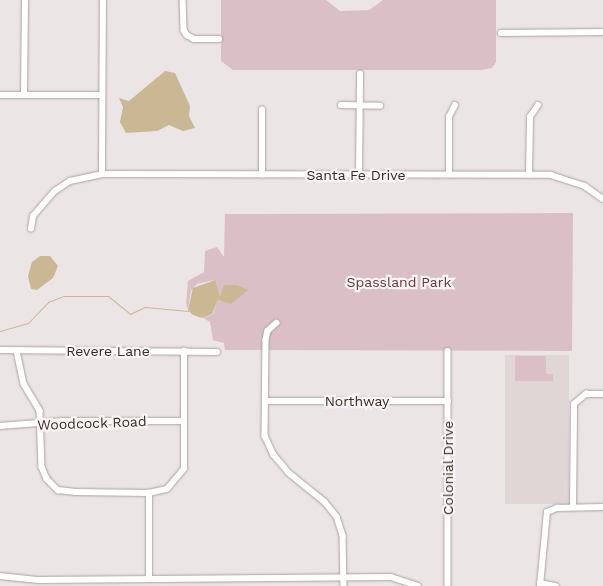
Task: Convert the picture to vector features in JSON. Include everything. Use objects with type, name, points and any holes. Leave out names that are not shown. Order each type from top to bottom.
[{"type":"street","points":[[24,95],[25,0]]},
{"type":"street","points":[[102,174],[103,0]]},
{"type":"street","points":[[184,0],[184,30],[188,35],[194,38],[219,38]]},
{"type":"street","points":[[501,33],[603,32]]},
{"type":"street","points":[[359,175],[360,74]]},
{"type":"street","points":[[0,95],[102,95]]},
{"type":"street","points":[[341,105],[380,106]]},
{"type":"street","points":[[449,174],[449,117],[455,105]]},
{"type":"street","points":[[529,175],[530,117],[538,105]]},
{"type":"street","points":[[262,110],[262,175]]},
{"type":"street","name":"Santa Fe Drive","points":[[31,228],[34,216],[55,191],[70,181],[102,174],[551,175],[569,179],[603,199]]},
{"type":"street","points":[[276,323],[267,336],[265,436],[274,455],[337,517],[343,536],[344,586]]},
{"type":"street","name":"Revere Lane","points":[[0,350],[217,352]]},
{"type":"street","points":[[17,351],[24,384],[40,412],[42,423],[42,466],[48,479],[58,490],[149,493],[167,489],[184,469],[184,352]]},
{"type":"street","name":"Colonial Drive","points":[[447,585],[448,351]]},
{"type":"street","points":[[573,507],[574,404],[581,397],[603,394]]},
{"type":"street","name":"Northway","points":[[266,401],[448,401]]},
{"type":"street","name":"Woodcock Road","points":[[0,426],[63,420],[184,421]]},
{"type":"street","points":[[148,578],[149,493]]},
{"type":"street","points":[[556,586],[540,585],[547,512],[573,507],[603,507]]},
{"type":"street","points":[[0,576],[39,580],[391,577],[418,586]]},
{"type":"street","points":[[216,578],[216,586]]},
{"type":"shaded area","points":[[165,71],[175,73],[190,106],[189,116],[195,128],[183,131],[169,125],[157,131],[126,133],[120,122],[123,107],[119,98],[129,101]]},
{"type":"shaded area","points":[[40,256],[50,256],[58,266],[53,278],[37,290],[31,289],[28,276],[32,262]]},
{"type":"shaded area","points":[[215,280],[220,296],[224,285],[237,285],[248,290],[231,304],[218,300],[212,314],[202,318],[193,315],[188,310],[193,288]]},
{"type":"shaded area","points":[[505,355],[569,355],[569,504],[505,504]]},
{"type":"green space","points":[[221,0],[326,0],[340,11],[369,10],[383,0],[496,0],[496,62],[492,68],[481,70],[233,70],[221,61]]},
{"type":"green space","name":"Spassland Park","points":[[573,213],[572,351],[225,350],[224,343],[213,340],[210,322],[203,318],[213,314],[218,300],[223,301],[224,286],[220,296],[214,280],[197,284],[191,291],[188,310],[186,303],[188,281],[204,272],[205,251],[217,247],[224,257],[225,214]]},
{"type":"green space","points":[[515,356],[546,356],[546,374],[553,374],[553,381],[515,381]]},
{"type":"waterway","points":[[0,331],[28,323],[48,302],[64,296],[108,296],[130,314],[145,307],[189,311]]}]
